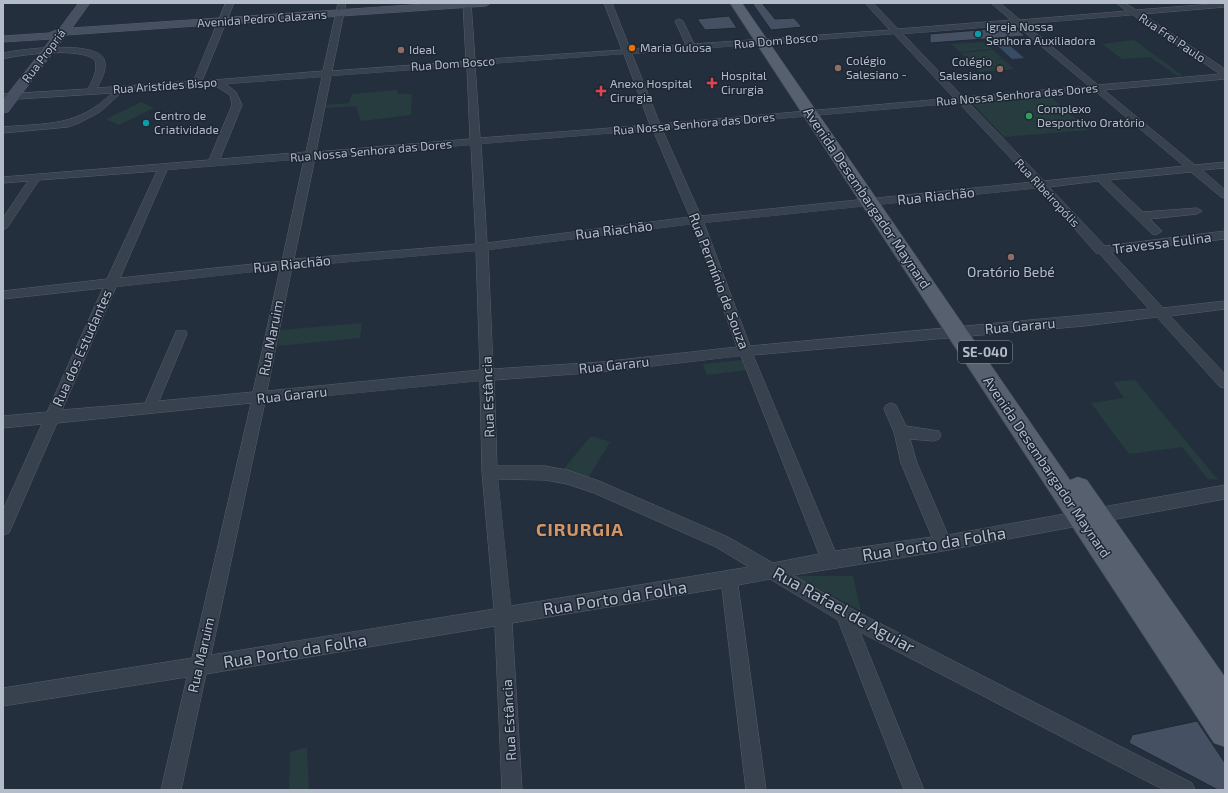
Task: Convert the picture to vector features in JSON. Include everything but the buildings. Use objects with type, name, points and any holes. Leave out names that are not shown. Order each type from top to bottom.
[{"type":"main road","name":"Rua Propriá","points":[[3,109],[8,97],[48,51],[85,3]]},
{"type":"main road","name":"Avenida Pedro Calazans","points":[[3,39],[52,36],[62,32],[224,22],[341,8],[486,3]]},
{"type":"main road","name":"Avenida Desembargador Maynard","points":[[736,3],[766,42]]},
{"type":"main road","name":"Avenida Desembargador Maynard","points":[[742,3],[766,42],[1089,518],[1225,732]]},
{"type":"main road","name":"Avenida Pedro Calazans","points":[[3,35],[56,30],[62,32]]},
{"type":"main road","name":"Avenida Desembargador Maynard","points":[[1089,518],[1225,703]]},
{"type":"street","points":[[196,84],[224,22],[230,3]]},
{"type":"street","name":"Rua Permínio de Souza","points":[[608,3],[656,127],[697,220],[745,351],[830,560]]},
{"type":"street","name":"Rua Ribeiropólis","points":[[869,3],[1041,184],[1100,250],[1225,384]]},
{"type":"street","points":[[995,3],[1225,195]]},
{"type":"street","name":"Rua Frei Paulo","points":[[1120,3],[1225,74]]},
{"type":"street","name":"Rua Estância","points":[[467,4],[482,246],[490,472],[503,616],[512,790]]},
{"type":"street","name":"Rua Dom Bosco","points":[[327,74],[628,53],[894,31],[1019,23],[1225,5]]},
{"type":"street","name":"Rua Maruim","points":[[171,790],[259,398],[341,8]]},
{"type":"street","points":[[679,21],[692,48]]},
{"type":"street","points":[[3,56],[17,53],[48,51],[84,50],[93,53],[99,58],[100,77],[91,91]]},
{"type":"street","name":"Rua Aristídes Bispo","points":[[8,97],[327,74]]},
{"type":"street","name":"Rua Nossa Senhora das Dores","points":[[3,180],[656,127],[1096,88],[1225,74]]},
{"type":"street","points":[[213,164],[237,104],[237,98],[230,89],[217,83]]},
{"type":"street","points":[[3,130],[68,124],[77,121],[103,106],[120,89]]},
{"type":"street","name":"Rua Riachão","points":[[3,295],[286,264],[482,246],[697,220],[1225,165]]},
{"type":"street","name":"Rua dos Estudantes","points":[[3,528],[50,418],[163,168]]},
{"type":"street","points":[[3,226],[36,177]]},
{"type":"street","points":[[1101,178],[1156,231]]},
{"type":"street","points":[[1141,216],[1197,211]]},
{"type":"street","name":"Travessa Eulina","points":[[1100,250],[1225,235]]},
{"type":"street","name":"Rua Gararu","points":[[3,422],[487,375],[601,367],[745,351],[1225,306]]},
{"type":"street","points":[[149,409],[181,334]]},
{"type":"street","points":[[891,409],[901,432],[909,463],[943,543]]},
{"type":"street","points":[[901,432],[934,435]]},
{"type":"street","name":"Rua Rafael de Aguiar","points":[[490,472],[545,473],[567,477],[599,488],[722,542],[844,614],[1185,790]]},
{"type":"street","name":"Rua Porto da Folha","points":[[3,697],[729,579],[830,560],[943,543],[1089,518],[1225,492]]},
{"type":"street","points":[[729,579],[756,790]]},
{"type":"street","points":[[844,614],[914,790]]},
{"type":"green space","points":[[1134,40],[1183,76],[1178,76],[1150,57],[1122,59],[1102,44]]},
{"type":"green space","points":[[983,42],[992,49],[960,52],[951,44]]},
{"type":"green space","points":[[993,50],[1002,58],[994,60],[1003,59],[1014,69],[980,72],[961,53]]},
{"type":"green space","points":[[397,90],[397,94],[412,94],[411,115],[361,121],[356,106],[325,108],[326,105],[349,103],[352,94]]},
{"type":"green space","name":"Complexo Desportivo Oratório","points":[[1051,97],[1088,130],[1004,137],[972,103]]},
{"type":"green space","points":[[141,102],[154,108],[119,125],[106,119]]},
{"type":"green space","points":[[362,323],[360,338],[278,346],[280,330]]},
{"type":"green space","points":[[743,360],[747,370],[707,375],[703,364]]},
{"type":"green space","points":[[1135,380],[1218,480],[1208,479],[1182,447],[1129,454],[1091,403],[1124,398],[1113,382]]},
{"type":"green space","points":[[591,436],[610,442],[588,478],[562,471]]},
{"type":"green space","points":[[795,576],[853,576],[861,611]]},
{"type":"green space","points":[[307,747],[309,790],[289,790],[290,752]]},
{"type":"water","points":[[1009,45],[1024,58],[1012,59],[998,46]]},
{"type":"place","name":"Igreja Nossa Senhora Auxiliadora","points":[[978,34]]},
{"type":"place","name":"Maria Gulosa","points":[[632,48]]},
{"type":"place","name":"Ideal","points":[[401,50]]},
{"type":"place","name":"Colégio Salesiano -","points":[[838,68]]},
{"type":"place","name":"Colégio Salesiano","points":[[1000,69]]},
{"type":"place","name":"Hospital Cirurgia","points":[[712,83]]},
{"type":"place","name":"Anexo Hospital Cirurgia","points":[[601,91]]},
{"type":"place","name":"Complexo Desportivo Oratório","points":[[1029,116]]},
{"type":"place","name":"Centro de Criatividade","points":[[146,123]]},
{"type":"place","name":"Oratório Bebé","points":[[1011,257]]},
{"type":"district","name":"CIRURGIA","points":[[580,530]]}]
